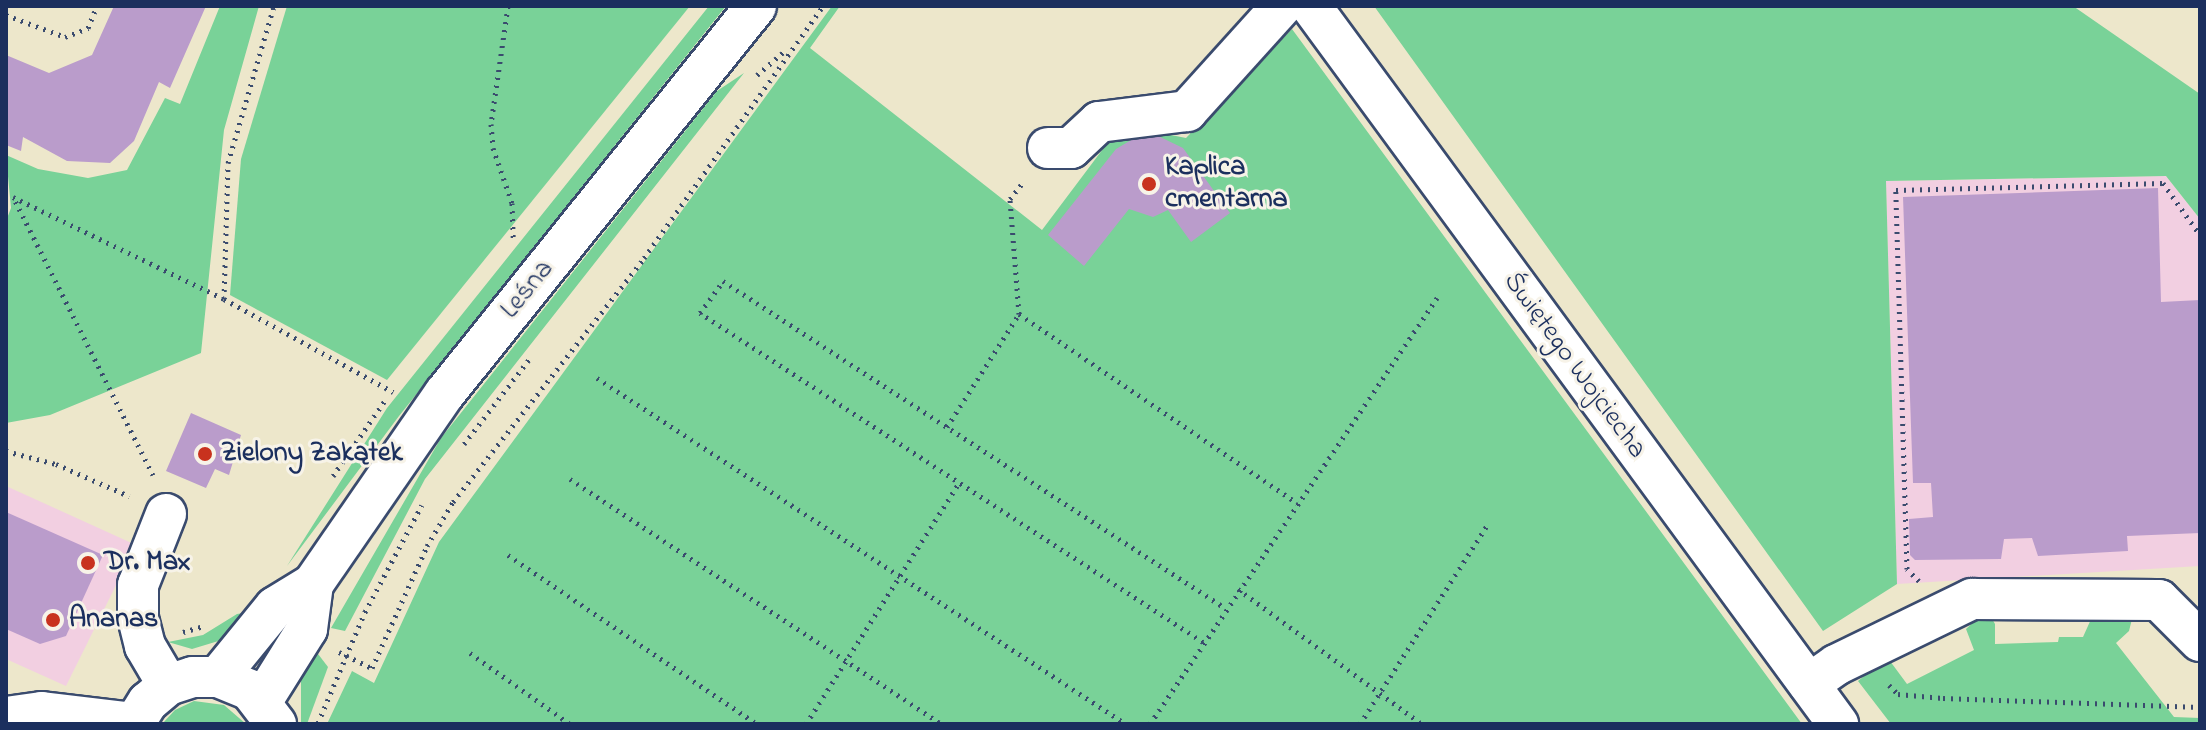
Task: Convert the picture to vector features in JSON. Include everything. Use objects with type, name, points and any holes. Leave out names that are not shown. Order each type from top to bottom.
[{"type":"street","name":"Leśna","points":[[313,584],[445,393],[756,6]]},
{"type":"street","points":[[1048,148],[1071,148],[1099,122],[1187,111],[1282,6]]},
{"type":"street","name":"Świętego Wojciecha","points":[[1311,6],[1838,724]]},
{"type":"street","points":[[166,514],[138,585],[145,646],[168,685]]},
{"type":"street","points":[[218,677],[275,607],[313,584]]},
{"type":"street","points":[[6,717],[42,712],[134,723],[168,685],[193,677],[218,677],[269,712],[307,629],[313,584]]},
{"type":"street","points":[[1809,684],[1857,655],[1972,599],[2159,600],[2200,641]]},
{"type":"path","points":[[6,15],[65,37],[88,28],[97,6]]},
{"type":"path","points":[[224,299],[228,163],[246,87],[274,6]]},
{"type":"path","points":[[508,6],[491,124],[493,148],[512,203],[513,240]]},
{"type":"path","points":[[346,657],[372,668],[427,546],[453,502],[644,258],[789,47],[823,6]]},
{"type":"path","points":[[745,86],[789,47]]},
{"type":"path","points":[[947,427],[1019,314],[1010,199],[1048,148]]},
{"type":"path","points":[[1947,611],[1907,569],[1896,190],[2163,183],[2200,235]]},
{"type":"path","points":[[166,514],[147,455],[13,197],[224,299],[393,392]]},
{"type":"path","points":[[504,252],[522,228]]},
{"type":"path","points":[[1203,642],[700,313],[723,281],[1225,608]]},
{"type":"path","points":[[1150,724],[1225,608],[1437,298]]},
{"type":"path","points":[[1019,314],[1297,503]]},
{"type":"path","points":[[454,457],[541,345]]},
{"type":"path","points":[[597,378],[1126,724]]},
{"type":"path","points":[[329,482],[402,380]]},
{"type":"path","points":[[6,451],[56,464],[166,514]]},
{"type":"path","points":[[570,479],[942,724]]},
{"type":"path","points":[[806,724],[959,483]]},
{"type":"path","points":[[317,724],[402,537],[428,496]]},
{"type":"path","points":[[1360,724],[1488,524]]},
{"type":"path","points":[[508,555],[757,724]]},
{"type":"path","points":[[1238,589],[1422,724]]},
{"type":"path","points":[[145,646],[211,623]]},
{"type":"path","points":[[470,653],[570,724]]},
{"type":"path","points":[[1857,655],[1898,694],[2143,709],[2200,707]]},
{"type":"shaded area","points":[[2166,176],[2200,219],[2200,566],[1897,584],[1886,181]]},
{"type":"shaded area","points":[[6,486],[136,545],[66,686],[6,659]]},
{"type":"green space","points":[[220,6],[259,6],[224,130],[201,353],[50,415],[6,423],[6,221],[11,208],[6,155],[38,169],[88,178],[127,170],[165,98],[180,104]]},
{"type":"green space","points":[[287,6],[690,6],[387,380],[230,295],[241,159]]},
{"type":"green space","points":[[709,6],[726,6],[399,416],[287,566],[387,408]]},
{"type":"green space","points":[[832,6],[840,6],[810,48],[1042,230],[1121,125],[1186,138],[1292,29],[1802,724],[327,724],[352,671],[374,683],[439,542]]},
{"type":"green space","points":[[1374,6],[2073,6],[2200,94],[2200,219],[2166,176],[1886,181],[1897,584],[1823,631]]},
{"type":"green space","points":[[744,73],[425,479],[345,631],[331,628],[441,438],[717,91]]},
{"type":"green space","points":[[255,611],[225,639],[192,649],[168,642],[203,635],[237,614]]},
{"type":"green space","points":[[1980,616],[1991,617],[1995,624],[1995,644],[2058,642],[2059,637],[2083,637],[2092,617],[2132,619],[2129,631],[2116,643],[2174,717],[2200,718],[2200,724],[1891,724],[1858,681],[1887,657],[1907,684],[1974,650],[1966,629]]},
{"type":"green space","points":[[315,650],[328,667],[307,724],[301,724],[301,680]]},
{"type":"green space","points":[[194,701],[224,705],[246,724],[162,724],[175,710]]},
{"type":"building","points":[[114,6],[206,6],[170,88],[159,82],[134,141],[110,163],[67,161],[23,137],[21,151],[6,145],[6,55],[49,73],[92,55]]},
{"type":"building","name":"Kaplica cmentarna","points":[[1156,135],[1183,148],[1230,213],[1191,242],[1168,210],[1153,217],[1129,209],[1084,266],[1048,235],[1116,149],[1138,136]]},
{"type":"building","points":[[2158,188],[2161,302],[2200,300],[2200,533],[2127,536],[2128,551],[2038,556],[2032,538],[2004,539],[2001,559],[1915,560],[1910,555],[1909,519],[1933,517],[1931,483],[1913,483],[1903,197]]},
{"type":"building","points":[[191,413],[241,435],[229,475],[215,469],[206,488],[166,471]]},
{"type":"building","points":[[6,512],[103,555],[66,636],[40,644],[6,629]]},
{"type":"place","name":"Kaplica cmentarna","points":[[1149,184]]},
{"type":"place","name":"Zielony Zakątek","points":[[205,454]]},
{"type":"place","name":"Dr. Max","points":[[88,563]]},
{"type":"place","name":"Ananas","points":[[53,620]]}]
